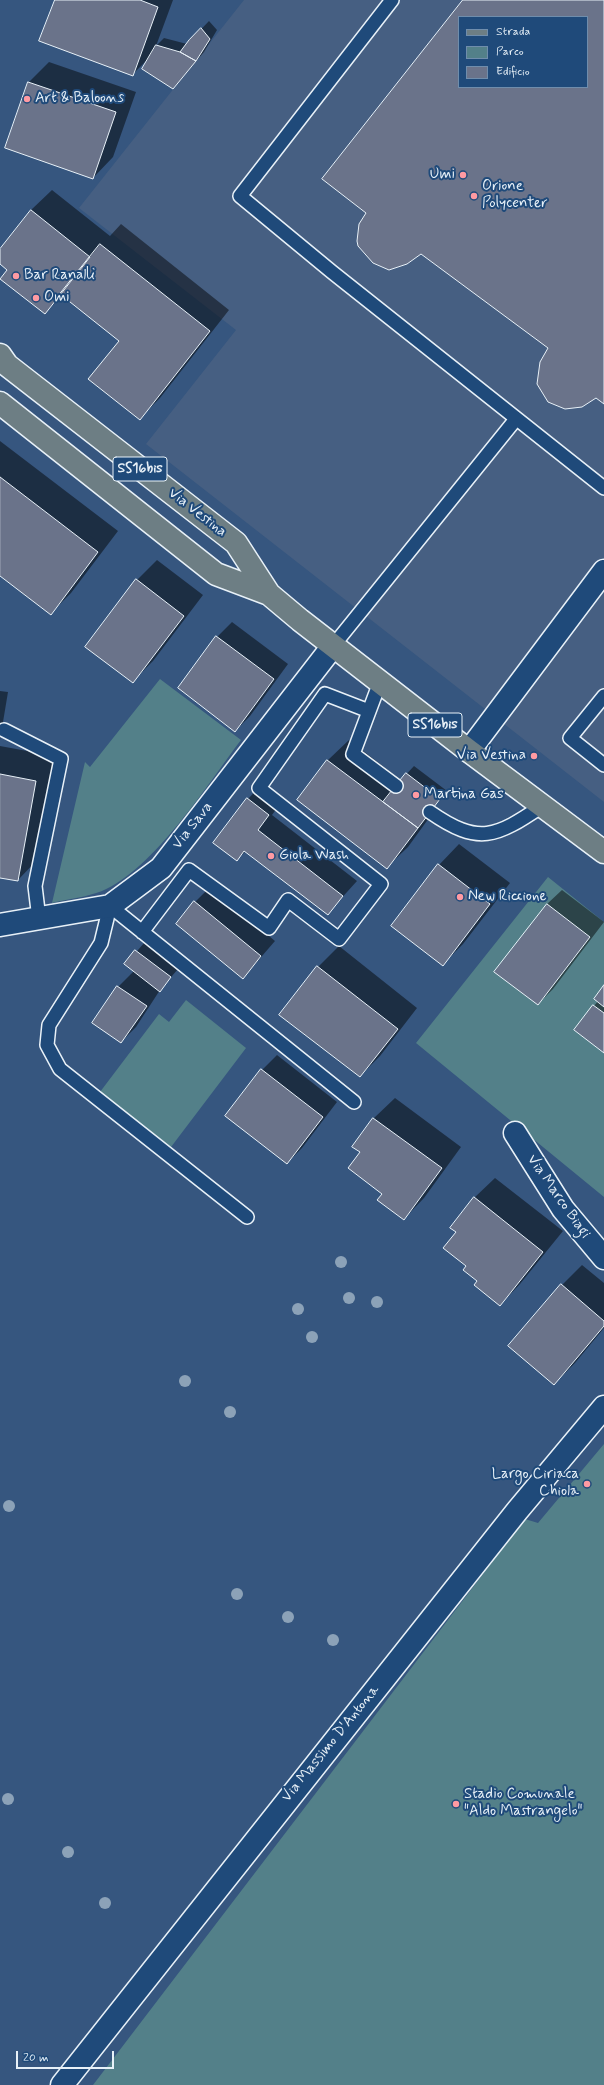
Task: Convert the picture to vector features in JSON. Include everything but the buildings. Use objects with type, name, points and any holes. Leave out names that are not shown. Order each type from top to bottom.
[{"type":"main road","name":"Via Vestina","points":[[0,355],[7,365],[236,543],[269,594],[332,646],[542,806],[602,846]]},
{"type":"main road","name":"Via Vestina","points":[[0,403],[216,574],[269,594]]},
{"type":"street","points":[[469,751],[604,571]]},
{"type":"street","name":"Via Sava","points":[[0,925],[110,906],[161,868],[332,646]]},
{"type":"street","name":"Via Marco Biagi","points":[[515,1133],[563,1209],[604,1258]]},
{"type":"street","name":"Via Massimo D'Antona","points":[[62,2085],[517,1511],[604,1407]]},
{"type":"lane","points":[[392,0],[240,196],[332,272],[604,488]]},
{"type":"lane","points":[[332,646],[516,419]]},
{"type":"lane","points":[[380,682],[353,754],[396,786]]},
{"type":"lane","points":[[142,932],[189,870],[269,928],[288,900],[339,939],[381,884],[259,788],[325,694],[369,711]]},
{"type":"lane","points":[[604,696],[570,738],[604,765]]},
{"type":"lane","points":[[4,730],[60,759],[35,886],[39,919]]},
{"type":"lane","points":[[430,812],[447,824],[463,831],[480,835],[495,832],[511,826],[542,806]]},
{"type":"lane","points":[[247,1217],[60,1069],[48,1045],[49,1025],[101,943],[110,906],[354,1102]]},
{"type":"shaded area","points":[[244,0],[604,0],[604,802],[146,444],[236,330],[79,208]]},
{"type":"green space","points":[[160,679],[241,740],[196,802],[160,845],[141,864],[122,880],[102,891],[52,903],[85,762],[90,767]]},
{"type":"green space","points":[[548,877],[604,922],[604,1197],[416,1043]]},
{"type":"green space","points":[[186,1000],[246,1048],[171,1147],[100,1092],[159,1014],[169,1022]]},
{"type":"green space","name":"Stadio Comunale \"Aldo Mastrangelo\"","points":[[604,1444],[604,2085],[93,2085],[525,1519],[538,1523]]},
{"type":"place","name":"Art & Baloons","points":[[27,99]]},
{"type":"place","name":"Umi","points":[[463,175]]},
{"type":"place","name":"Orione Polycenter","points":[[474,196]]},
{"type":"place","name":"Bar Ranalli","points":[[16,276]]},
{"type":"place","name":"Omi","points":[[36,298]]},
{"type":"place","name":"Via Vestina","points":[[534,756]]},
{"type":"place","name":"Martina Gas","points":[[416,795]]},
{"type":"place","name":"Giola Wash","points":[[271,856]]},
{"type":"place","name":"New Riccione","points":[[460,897]]},
{"type":"place","name":"Largo Ciriaca Chiola","points":[[587,1484]]},
{"type":"place","name":"Stadio Comunale \"Aldo Mastrangelo\"","points":[[456,1804]]}]
